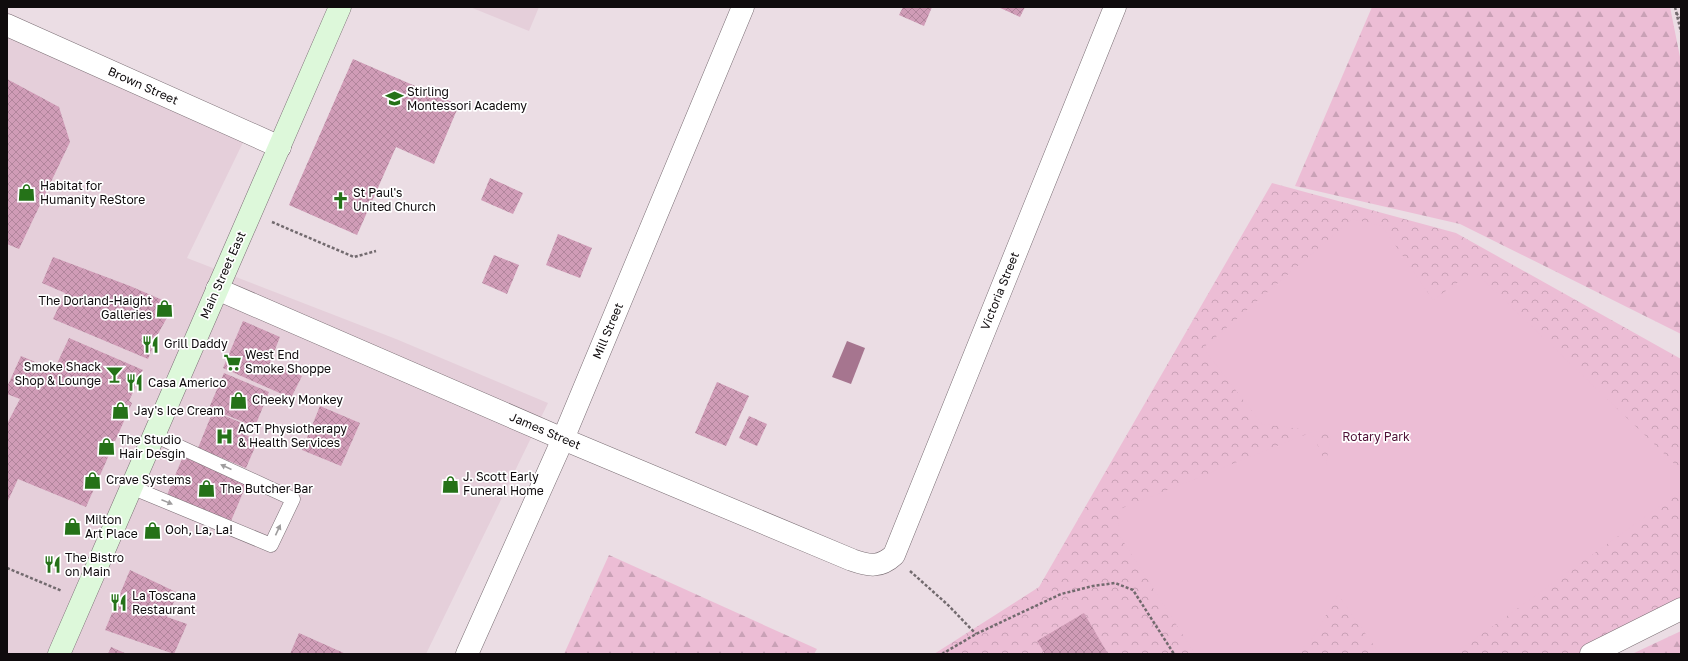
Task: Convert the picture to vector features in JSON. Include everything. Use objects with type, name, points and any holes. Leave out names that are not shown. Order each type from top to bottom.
[{"type":"main road","name":"Main Street East","points":[[59,654],[340,7]]},
{"type":"street","name":"Mill Street","points":[[467,654],[562,439],[743,7]]},
{"type":"street","name":"Victoria Street","points":[[876,565],[886,562],[894,555],[1115,7]]},
{"type":"street","name":"Brown Street","points":[[7,25],[280,147]]},
{"type":"street","name":"James Street","points":[[217,289],[562,439],[852,560],[865,565],[876,565]]},
{"type":"street","points":[[1591,654],[1681,610]]},
{"type":"lane","points":[[131,487],[271,546],[293,499],[154,435]]},
{"type":"path","points":[[1675,7],[1681,32]]},
{"type":"path","points":[[1676,12],[1681,18]]},
{"type":"path","points":[[268,221],[354,257],[376,251]]},
{"type":"path","points":[[7,568],[83,599]]},
{"type":"path","points":[[908,570],[948,605],[976,634]]},
{"type":"path","points":[[942,654],[976,634],[1061,594],[1093,586],[1115,583],[1133,590],[1174,654]]},
{"type":"shaded area","points":[[470,7],[539,7],[529,31]]},
{"type":"shaded area","points":[[7,12],[250,128],[187,258],[396,339],[548,403],[426,654],[7,654]]},
{"type":"shaded area","points":[[847,341],[865,348],[851,384],[832,377]]},
{"type":"green space","points":[[1372,7],[1670,7],[1681,62],[1681,334],[1460,224],[1295,186]]},
{"type":"green space","name":"Rotary Park","points":[[1272,183],[1456,233],[1681,359],[1681,611],[1586,654],[934,654],[1039,587]]},
{"type":"green space","name":"Rotary Park","points":[[1352,219],[1382,226],[1433,300],[1474,271],[1681,470],[1681,491],[1454,654],[1380,654],[1338,595],[1310,642],[1294,654],[1195,654],[1118,533],[1120,509],[1312,432],[1326,465],[1331,433],[1262,424],[1203,348]]},
{"type":"green space","points":[[609,555],[817,649],[814,654],[564,654]]},
{"type":"green space","points":[[1681,631],[1681,654],[1632,654]]},
{"type":"building","points":[[903,7],[932,7],[924,26],[899,15]]},
{"type":"building","points":[[998,7],[1025,7],[1020,17]]},
{"type":"building","points":[[353,59],[459,105],[434,164],[396,147],[357,235],[289,205]]},
{"type":"building","name":"Habitat for Humanity ReStore","points":[[7,79],[59,107],[70,142],[19,249],[7,244]]},
{"type":"building","points":[[490,178],[523,193],[513,214],[481,200]]},
{"type":"building","points":[[558,234],[592,248],[580,278],[546,265]]},
{"type":"building","points":[[494,255],[519,265],[507,294],[482,283]]},
{"type":"building","points":[[53,257],[130,286],[174,305],[159,332],[148,359],[53,319],[65,293],[42,283]]},
{"type":"building","points":[[243,321],[280,337],[270,362],[302,376],[291,398],[223,368]]},
{"type":"building","points":[[69,338],[143,370],[129,401],[132,403],[86,507],[18,479],[7,503],[7,424],[20,399],[7,394],[7,387],[21,356],[54,370]]},
{"type":"building","name":"Cheeky Monkey","points":[[224,373],[269,392],[256,424],[249,422],[248,424],[209,408]]},
{"type":"building","points":[[717,382],[749,396],[726,446],[695,433]]},
{"type":"building","points":[[320,406],[360,423],[341,466],[302,450]]},
{"type":"building","name":"ACT Physiotherapy & Health Services","points":[[213,411],[242,423],[238,432],[258,440],[246,468],[198,448]]},
{"type":"building","points":[[749,416],[767,424],[757,446],[739,438]]},
{"type":"building","name":"The Butcher Bar","points":[[184,454],[247,483],[231,521],[167,495]]},
{"type":"building","points":[[130,570],[178,593],[167,617],[187,624],[174,654],[105,630]]},
{"type":"building","points":[[1084,613],[1108,654],[1045,654],[1037,641]]},
{"type":"building","points":[[299,633],[346,654],[290,654]]},
{"type":"building","points":[[111,647],[127,654],[108,654]]},
{"type":"place","name":"Stirling Montessori Academy","points":[[394,99]]},
{"type":"place","name":"Habitat for Humanity ReStore","points":[[27,193]]},
{"type":"place","name":"St Paul's United Church","points":[[340,200]]},
{"type":"place","name":"The Dorland-Haight Galleries","points":[[165,308]]},
{"type":"place","name":"Grill Daddy","points":[[151,344]]},
{"type":"place","name":"West End Smoke Shoppe","points":[[232,362]]},
{"type":"place","name":"Smoke Shack Shop & Lounge","points":[[114,374]]},
{"type":"place","name":"Casa Americo","points":[[135,383]]},
{"type":"place","name":"Cheeky Monkey","points":[[239,400]]},
{"type":"place","name":"Jay's Ice Cream","points":[[121,411]]},
{"type":"place","name":"ACT Physiotherapy & Health Services","points":[[225,436]]},
{"type":"place","name":"The Studio Hair Desgin","points":[[106,447]]},
{"type":"place","name":"Crave Systems","points":[[93,480]]},
{"type":"place","name":"J. Scott Early Funeral Home","points":[[450,484]]},
{"type":"place","name":"The Butcher Bar","points":[[207,489]]},
{"type":"place","name":"Milton Art Place","points":[[72,527]]},
{"type":"place","name":"Ooh, La, La!","points":[[152,530]]},
{"type":"place","name":"The Bistro on Main","points":[[52,565]]},
{"type":"place","name":"La Toscana Restaurant","points":[[119,603]]}]
